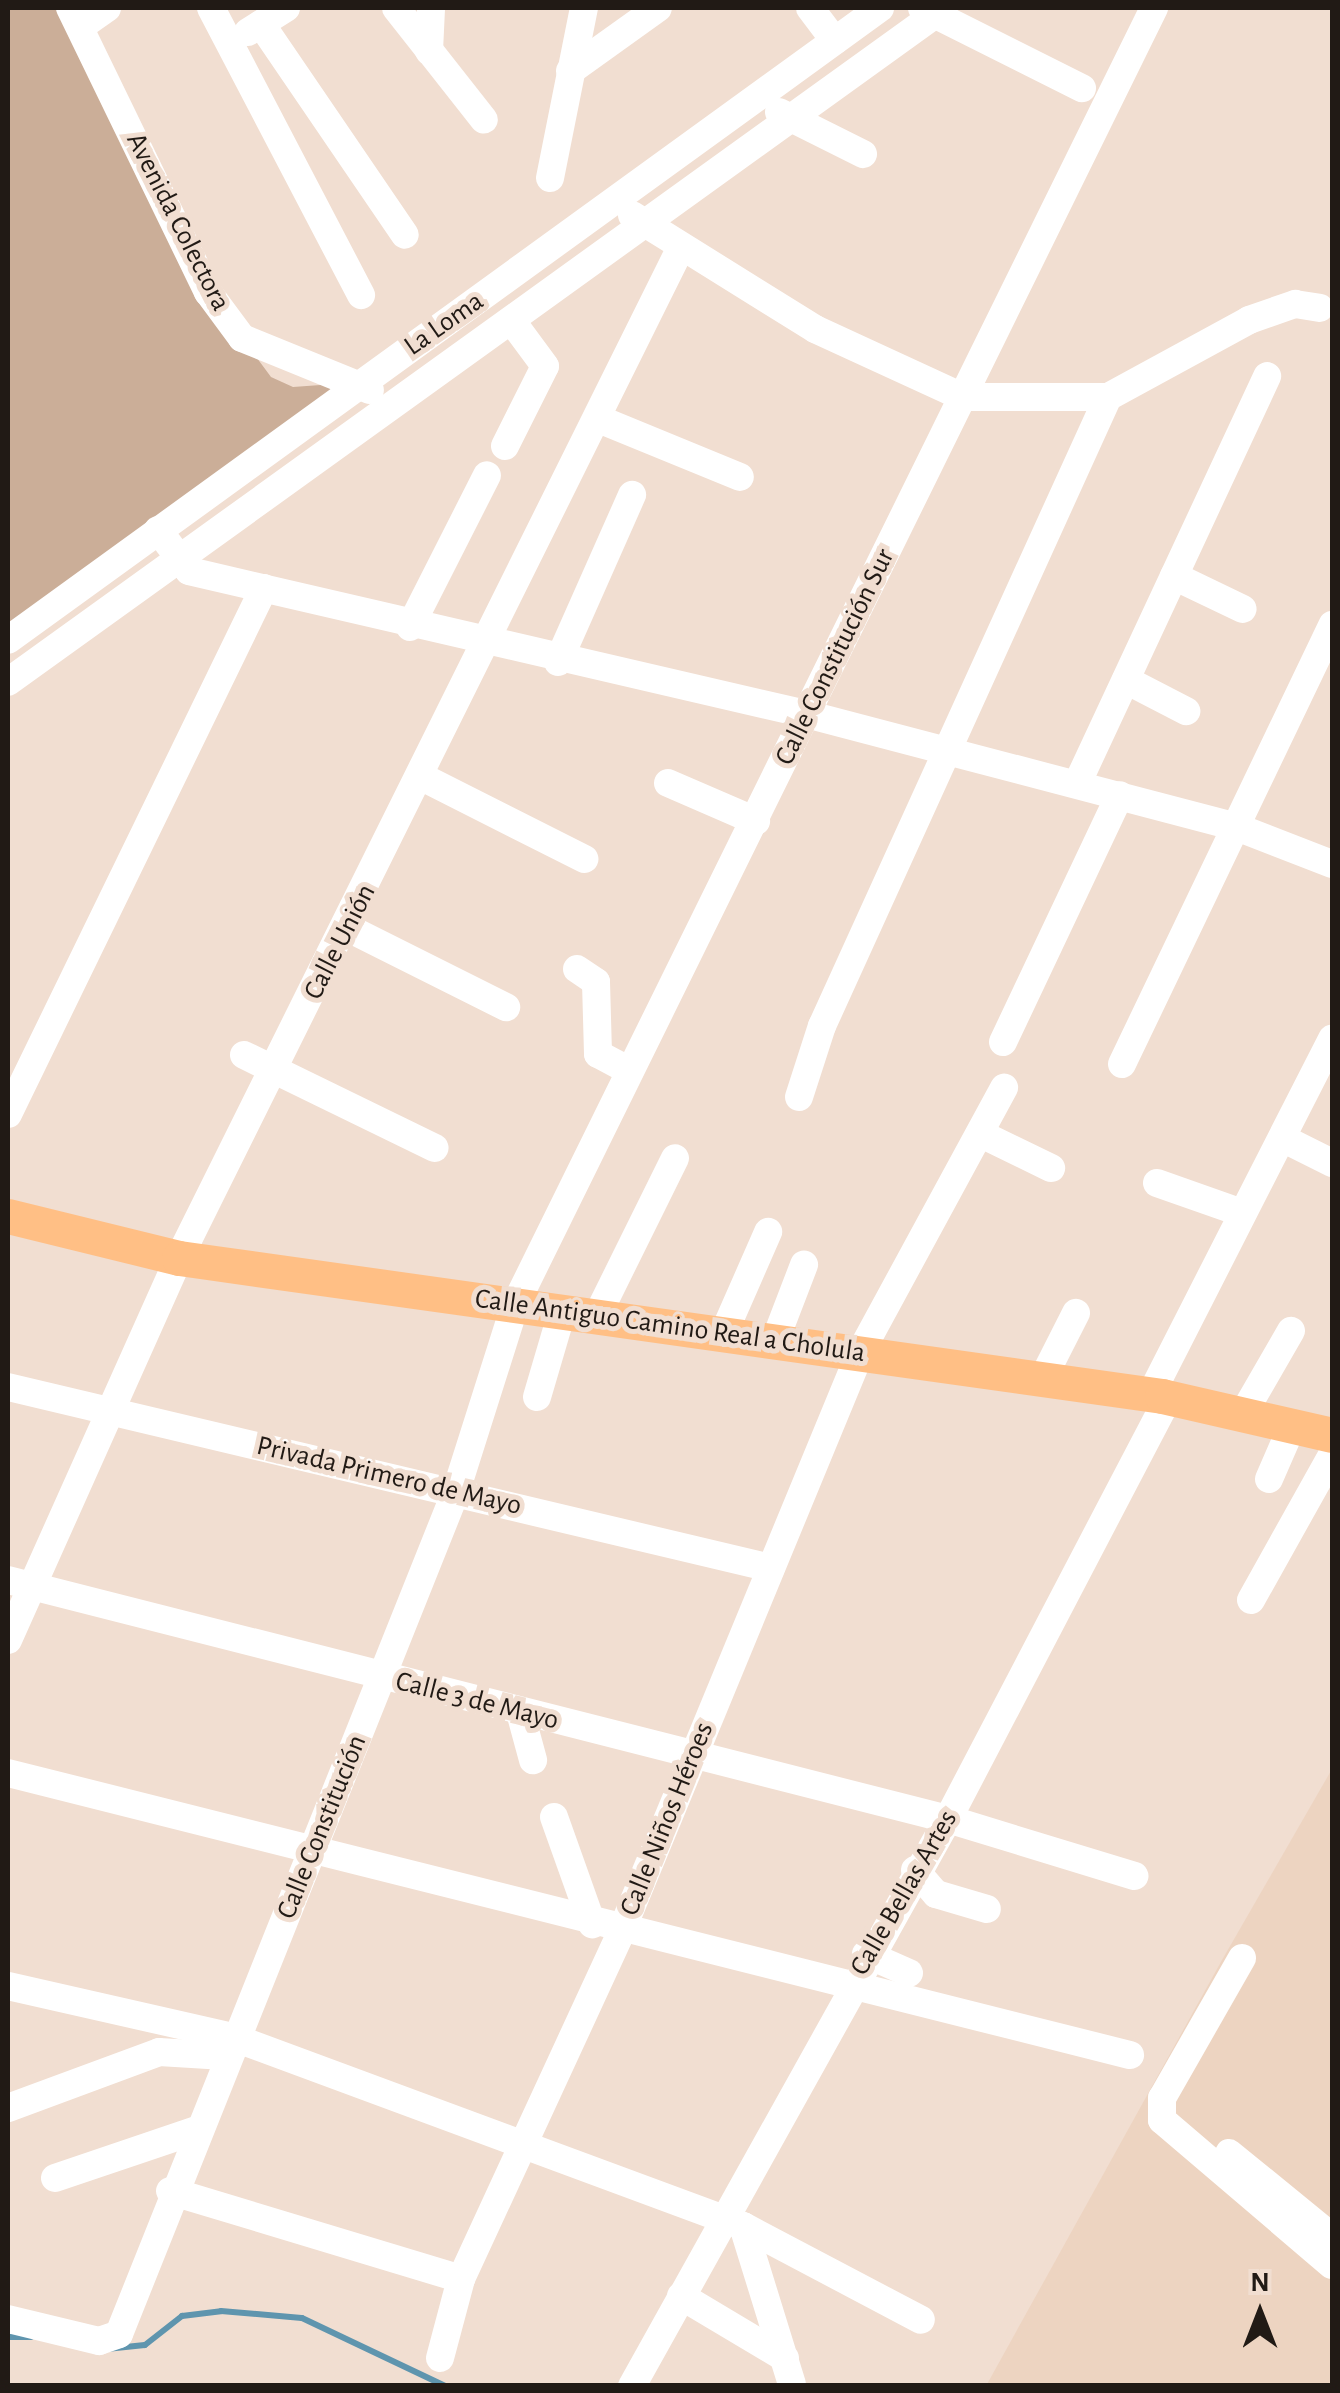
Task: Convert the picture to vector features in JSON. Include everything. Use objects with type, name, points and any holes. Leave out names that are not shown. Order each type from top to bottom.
[{"type":"main road","name":"Calle Antiguo Camino Real a Cholula","points":[[8,1216],[179,1258],[1160,1395],[1332,1436]]},
{"type":"street","points":[[75,17],[107,8]]},
{"type":"street","points":[[211,8],[362,295]]},
{"type":"street","points":[[229,44],[286,8]]},
{"type":"street","points":[[396,8],[484,120]]},
{"type":"street","points":[[429,51],[431,8]]},
{"type":"street","points":[[550,178],[584,8]]},
{"type":"street","points":[[570,70],[658,8]]},
{"type":"street","points":[[810,8],[834,41]]},
{"type":"street","name":"La Loma","points":[[8,640],[880,8]]},
{"type":"street","name":"Calle Constitución Sur","points":[[515,1305],[1154,8]]},
{"type":"street","points":[[8,682],[174,558],[389,409],[644,224],[932,10],[1082,88]]},
{"type":"street","name":"Avenida Colectora","points":[[75,17],[208,292],[242,338],[362,382],[389,409]]},
{"type":"street","points":[[261,24],[404,235]]},
{"type":"street","points":[[756,99],[863,154]]},
{"type":"street","points":[[614,202],[816,329],[963,398],[1108,398],[1248,320],[1295,304],[1320,308]]},
{"type":"street","name":"Calle Unión","points":[[8,1640],[19,1583],[110,1411],[179,1258],[348,928],[600,420],[681,247]]},
{"type":"street","points":[[505,446],[544,366],[511,320]]},
{"type":"street","points":[[1076,784],[1268,376]]},
{"type":"street","points":[[799,1098],[822,1026],[950,753],[1108,398]]},
{"type":"street","points":[[600,420],[740,477]]},
{"type":"street","points":[[410,627],[487,475]]},
{"type":"street","points":[[558,662],[632,495]]},
{"type":"street","points":[[158,530],[174,558],[189,571],[486,646],[806,714],[1234,826],[1332,864]]},
{"type":"street","points":[[1174,576],[1243,609]]},
{"type":"street","points":[[8,1114],[264,588]]},
{"type":"street","points":[[1122,1064],[1332,625]]},
{"type":"street","points":[[1126,680],[1186,711]]},
{"type":"street","points":[[422,777],[584,859]]},
{"type":"street","points":[[668,782],[756,821]]},
{"type":"street","points":[[1002,1042],[1120,796]]},
{"type":"street","points":[[348,928],[506,1007]]},
{"type":"street","points":[[577,969],[596,985],[598,1054],[630,1071]]},
{"type":"street","name":"Calle Bellas Artes","points":[[632,2386],[681,2296],[732,2223],[866,1954],[948,1818],[1160,1395],[1242,1213],[1282,1138],[1322,1082],[1332,1038]]},
{"type":"street","points":[[244,1055],[436,1148]]},
{"type":"street","name":"Calle Niños Héroes","points":[[440,2358],[461,2279],[621,1932],[860,1352],[1004,1088]]},
{"type":"street","points":[[981,1134],[1051,1168]]},
{"type":"street","points":[[1282,1138],[1332,1162]]},
{"type":"street","points":[[597,1316],[675,1158]]},
{"type":"street","points":[[1157,1183],[1242,1213]]},
{"type":"street","points":[[722,1336],[768,1232]]},
{"type":"street","points":[[774,1342],[804,1264]]},
{"type":"street","name":"Calle Constitución","points":[[8,2320],[110,2339],[228,2047],[314,1852],[456,1491],[515,1305]]},
{"type":"street","points":[[537,1397],[562,1312]]},
{"type":"street","points":[[1043,1378],[1076,1314]]},
{"type":"street","points":[[1243,1414],[1291,1331]]},
{"type":"street","name":"Privada Primero de Mayo","points":[[8,1387],[771,1568]]},
{"type":"street","points":[[1269,1479],[1292,1426]]},
{"type":"street","points":[[1251,1600],[1332,1455]]},
{"type":"street","name":"Calle 3 de Mayo","points":[[19,1583],[382,1678],[948,1818],[1135,1876]]},
{"type":"street","points":[[520,1712],[533,1760]]},
{"type":"street","points":[[8,1773],[621,1932],[852,1982],[1130,2055]]},
{"type":"street","points":[[554,1817],[592,1924]]},
{"type":"street","points":[[915,1870],[936,1894],[986,1909]]},
{"type":"street","points":[[866,1954],[909,1973]]},
{"type":"street","points":[[1242,1958],[1162,2098],[1162,2120],[1332,2265]]},
{"type":"street","points":[[8,1986],[228,2047],[732,2223],[921,2320]]},
{"type":"street","points":[[8,2108],[159,2052],[228,2047]]},
{"type":"street","points":[[1162,2098],[1332,2237]]},
{"type":"street","points":[[55,2178],[194,2130]]},
{"type":"street","points":[[170,2191],[461,2279]]},
{"type":"street","points":[[732,2223],[789,2371]]},
{"type":"street","points":[[681,2296],[789,2371]]},
{"type":"shaded area","points":[[8,8],[67,8],[208,292],[271,377],[293,387],[362,382],[8,642]]},
{"type":"shaded area","points":[[1332,1769],[1332,2385],[986,2386],[1222,1960]]},
{"type":"waterway","points":[[97,2350],[145,2345],[182,2316],[221,2311],[302,2318],[445,2386]]},
{"type":"waterway","points":[[8,2337],[31,2337]]}]
